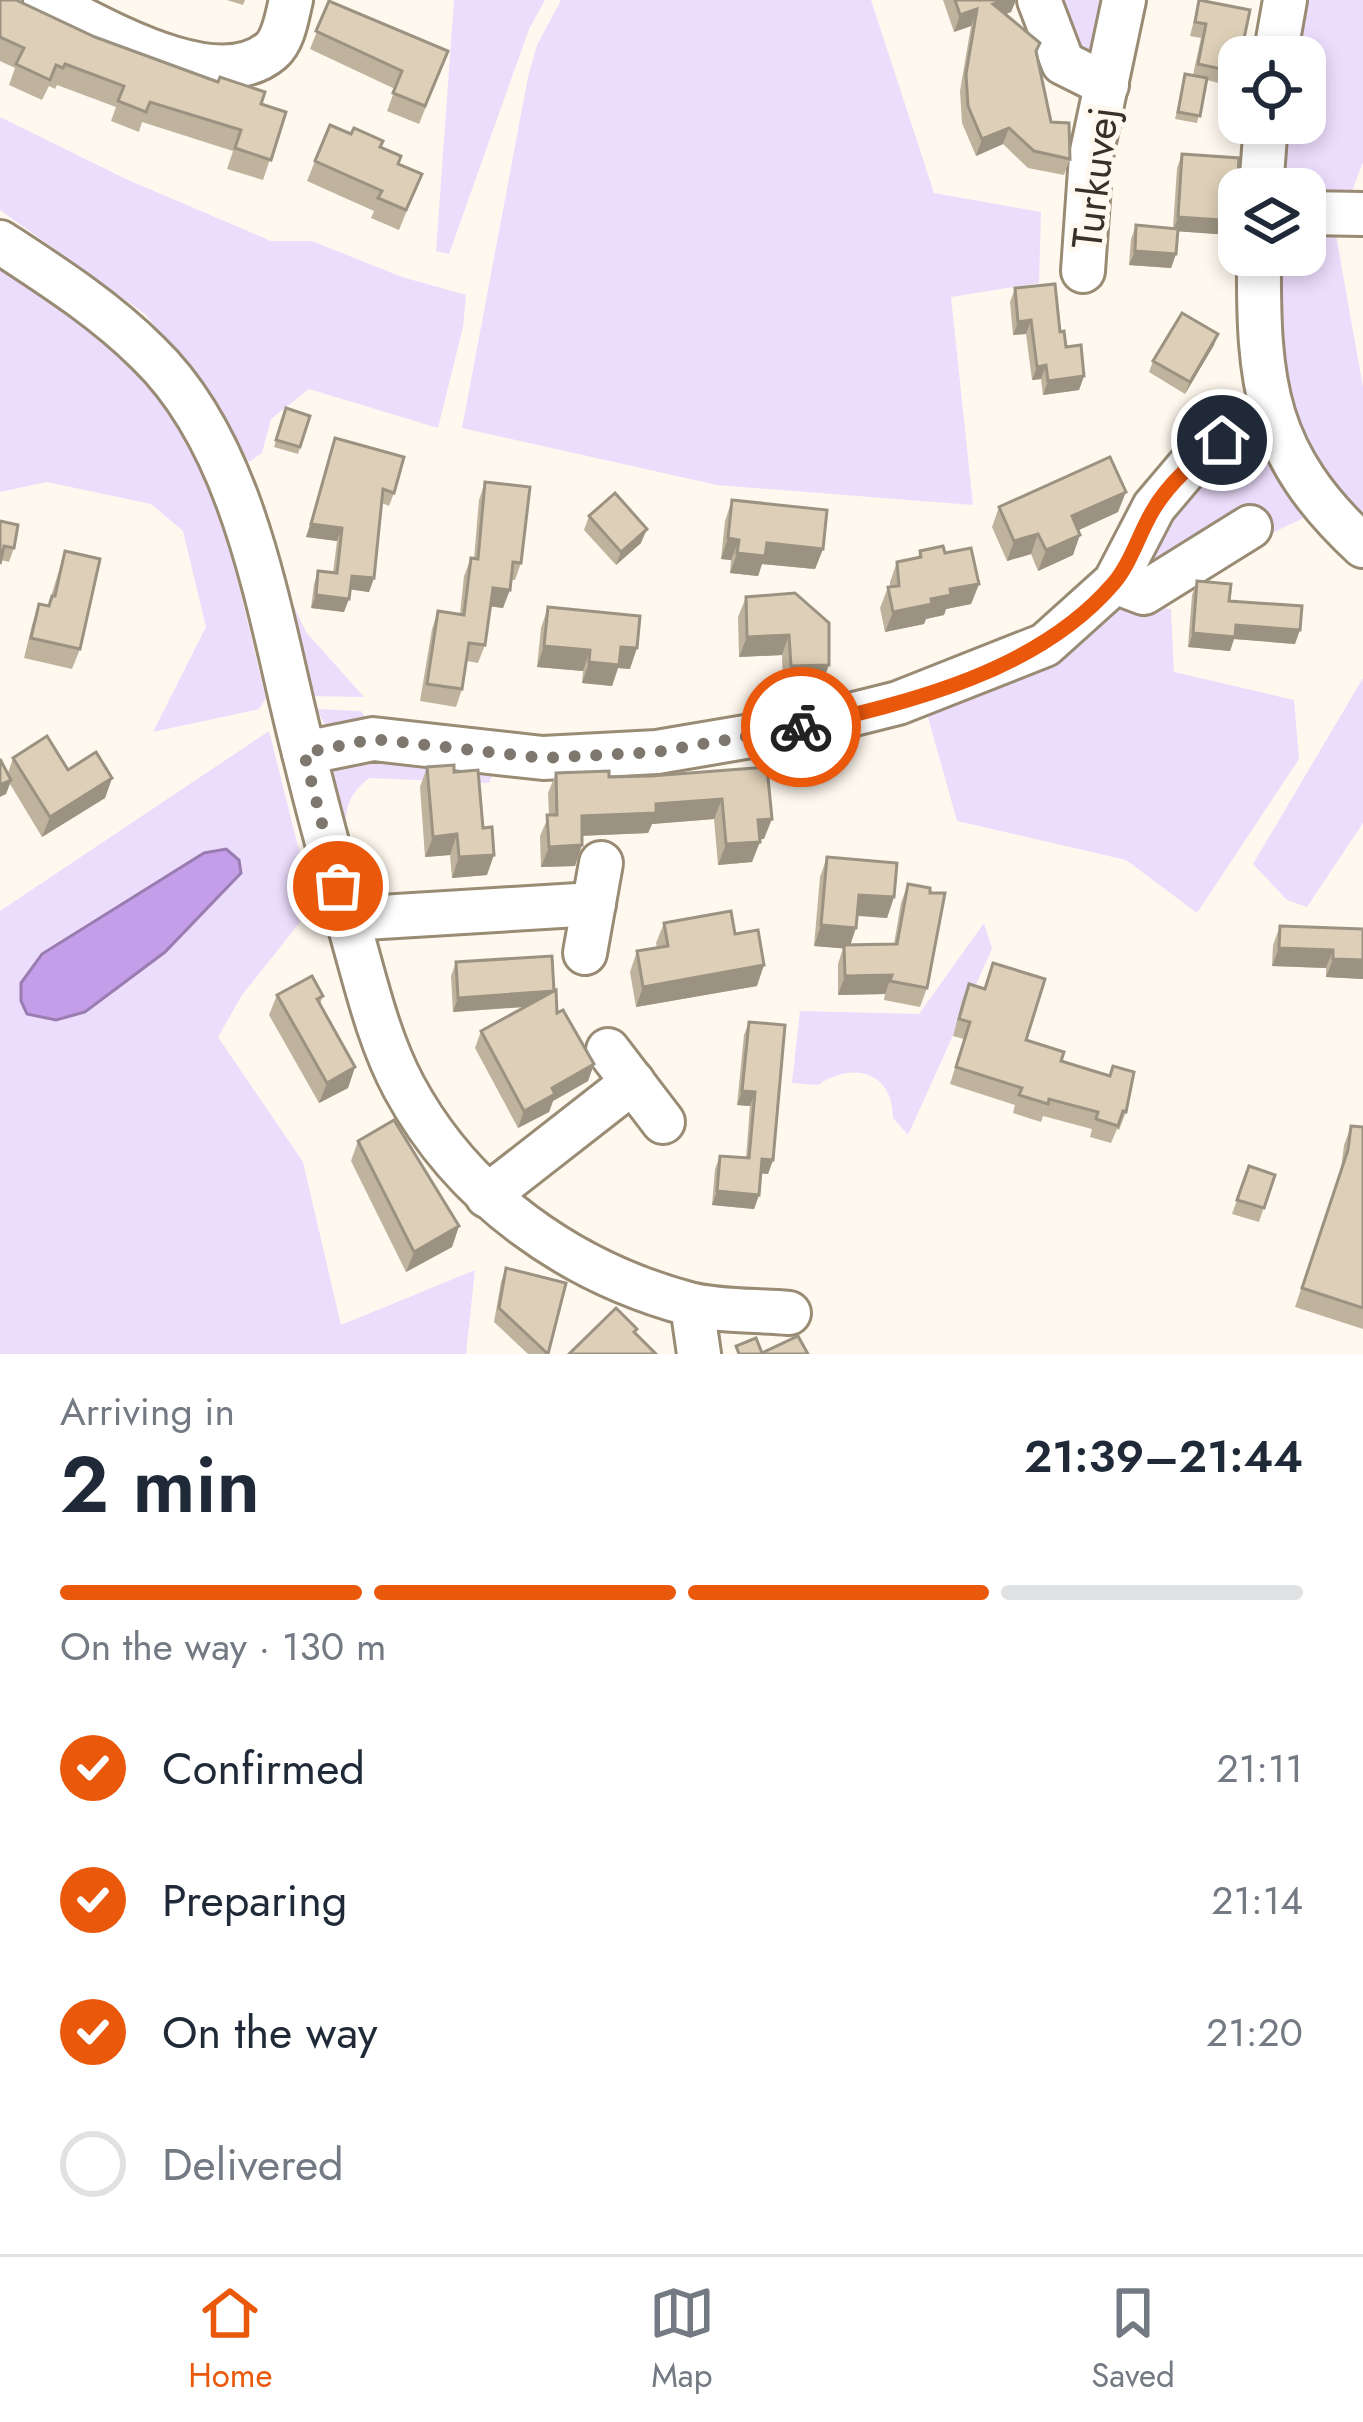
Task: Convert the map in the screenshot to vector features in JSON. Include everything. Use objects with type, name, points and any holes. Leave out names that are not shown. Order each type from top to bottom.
[{"type":"street","points":[[45,0],[151,52],[214,68],[246,63],[272,50],[285,26],[290,0]]},
{"type":"street","name":"Turkuvej","points":[[1039,0],[1063,63],[1107,85]]},
{"type":"street","name":"Turkuvej","points":[[1084,271],[1091,156],[1124,0]]},
{"type":"street","points":[[1279,36],[1285,0]]},
{"type":"street","points":[[1326,213],[1363,214]]},
{"type":"street","points":[[0,242],[85,297],[152,356],[199,418],[242,508],[377,1025],[405,1088],[443,1146],[487,1196],[529,1230],[595,1270],[692,1305],[789,1313]]},
{"type":"street","points":[[1259,276],[1258,344],[1272,420],[1300,477],[1363,547]]},
{"type":"street","points":[[304,753],[373,739],[543,758],[656,752],[798,728],[898,703],[1045,644],[1115,582],[1154,507],[1187,468],[1222,440],[1272,420]]},
{"type":"street","points":[[1115,582],[1144,593],[1250,527]]},
{"type":"street","points":[[348,920],[597,884],[585,953]]},
{"type":"street","points":[[487,1196],[620,1066],[663,1122]]},
{"type":"street","points":[[692,1305],[699,1354]]},
{"type":"shaded area","points":[[454,0],[545,0],[529,29],[449,254],[436,251]]},
{"type":"shaded area","points":[[561,0],[871,0],[934,193],[1041,212],[1039,283],[951,297],[973,505],[717,485],[462,428],[528,77],[537,45]]},
{"type":"shaded area","points":[[1054,0],[1116,0],[1103,49],[1081,51]]},
{"type":"shaded area","points":[[1305,0],[1363,0],[1363,162],[1349,199],[1326,199],[1326,168],[1285,168],[1288,144],[1326,144],[1326,36],[1301,36]]},
{"type":"shaded area","points":[[0,117],[126,179],[271,241],[312,241],[402,277],[466,295],[463,327],[438,428],[309,389],[271,419],[262,453],[249,462],[216,402],[145,314],[0,210]]},
{"type":"shaded area","points":[[1334,224],[1363,387],[1363,516],[1311,453],[1285,406],[1279,276],[1326,276],[1326,225]]},
{"type":"shaded area","points":[[0,269],[124,360],[167,408],[189,445],[235,570],[266,698],[259,709],[153,732],[206,627],[183,531],[151,504],[47,482],[0,492]]},
{"type":"shaded area","points":[[1233,448],[1263,450],[1314,513],[1270,534],[1247,509],[1144,577],[1139,567],[1169,506]]},
{"type":"shaded area","points":[[288,594],[306,632],[364,697],[310,696]]},
{"type":"shaded area","points":[[1117,604],[1171,609],[1174,672],[1294,700],[1299,759],[1197,913],[1126,860],[957,821],[926,710]]},
{"type":"shaded area","points":[[1363,678],[1363,823],[1307,907],[1287,900],[1253,864]]},
{"type":"shaded area","points":[[316,709],[361,711],[367,720],[329,731]]},
{"type":"shaded area","points":[[269,731],[313,906],[242,995],[218,1037],[303,1162],[341,1325],[475,1270],[466,1354],[0,1354],[0,911]]},
{"type":"shaded area","points":[[349,758],[495,767],[489,783],[369,778],[357,790],[346,815],[348,842],[360,888],[376,899],[363,902],[333,811],[334,767]]},
{"type":"shaded area","points":[[226,849],[239,860],[241,873],[165,952],[85,1012],[56,1020],[27,1014],[21,983],[42,954],[204,853]]},
{"type":"shaded area","points":[[984,923],[992,949],[908,1135],[893,1118],[886,1090],[868,1075],[844,1073],[818,1085],[792,1083],[800,1011],[919,1014]]},
{"type":"building","points":[[0,0],[16,0],[95,37],[218,82],[220,77],[265,92],[261,104],[286,112],[271,160],[235,148],[241,130],[150,102],[146,112],[118,101],[124,86],[65,64],[63,68],[56,65],[50,80],[16,64],[24,48],[0,37]]},
{"type":"building","points":[[955,0],[1005,0],[993,4],[1040,43],[1036,51],[1051,122],[1069,123],[1070,159],[1034,151],[1009,128],[982,139],[968,106],[966,74],[977,9],[960,15]]},
{"type":"building","points":[[1199,0],[1250,10],[1245,36],[1218,36],[1218,68],[1198,64],[1206,24],[1195,22]]},
{"type":"building","points":[[329,1],[448,51],[425,106],[393,93],[402,71],[316,31]]},
{"type":"building","points":[[1185,74],[1207,78],[1200,116],[1178,112]]},
{"type":"building","points":[[330,125],[351,134],[354,128],[383,141],[380,147],[401,156],[398,164],[422,174],[406,210],[378,198],[382,191],[315,161]]},
{"type":"building","points":[[1182,154],[1239,158],[1238,168],[1218,168],[1218,220],[1178,217]]},
{"type":"building","points":[[1136,225],[1178,229],[1176,254],[1135,251]]},
{"type":"building","points":[[1055,284],[1060,332],[1064,331],[1066,347],[1081,345],[1084,376],[1048,381],[1046,365],[1037,367],[1031,320],[1018,322],[1015,288]]},
{"type":"building","points":[[1182,313],[1218,334],[1190,382],[1153,361]]},
{"type":"building","points":[[286,408],[310,416],[300,447],[276,440]]},
{"type":"building","points":[[335,438],[404,457],[394,493],[383,489],[374,578],[352,576],[349,599],[316,595],[318,571],[337,573],[342,528],[311,524]]},
{"type":"building","points":[[1110,457],[1126,492],[1072,516],[1080,535],[1046,550],[1038,534],[1014,541],[999,507]]},
{"type":"building","points":[[485,482],[530,487],[521,563],[513,562],[510,590],[493,588],[485,645],[469,643],[462,689],[427,684],[438,611],[464,615],[471,558],[478,559]]},
{"type":"building","points":[[615,493],[647,529],[621,552],[589,516]]},
{"type":"building","points":[[732,500],[827,510],[823,549],[767,543],[765,556],[737,553],[739,540],[728,538]]},
{"type":"building","points":[[0,521],[18,525],[14,548],[4,546],[0,564]]},
{"type":"building","points":[[943,546],[945,553],[971,548],[979,584],[950,589],[951,595],[931,599],[932,604],[893,612],[888,587],[899,586],[897,562]]},
{"type":"building","points":[[65,551],[100,559],[80,649],[31,638],[39,604],[49,606],[55,596]]},
{"type":"building","points":[[1197,581],[1231,584],[1229,601],[1302,606],[1300,630],[1236,625],[1235,637],[1193,633]]},
{"type":"building","points":[[795,593],[829,623],[829,665],[791,666],[789,635],[747,637],[746,597]]},
{"type":"building","points":[[548,607],[640,616],[637,648],[621,647],[619,665],[589,662],[590,650],[544,646]]},
{"type":"building","points":[[47,736],[68,770],[96,752],[112,778],[50,817],[13,758]]},
{"type":"building","points":[[0,759],[11,780],[0,785]]},
{"type":"building","points":[[454,765],[454,772],[478,770],[483,828],[492,827],[494,855],[459,857],[457,834],[433,837],[427,767]]},
{"type":"building","points":[[767,767],[772,819],[758,820],[760,842],[726,844],[722,799],[656,804],[656,813],[582,816],[582,845],[549,847],[547,815],[557,815],[556,773],[609,771],[609,777],[651,776]]},
{"type":"building","points":[[827,857],[897,863],[894,897],[859,895],[856,928],[821,925]]},
{"type":"building","points":[[908,884],[945,893],[927,988],[890,981],[892,975],[845,976],[844,945],[897,944]]},
{"type":"building","points":[[731,911],[735,934],[758,930],[764,965],[643,987],[637,951],[668,946],[664,923]]},
{"type":"building","points":[[1280,926],[1363,929],[1363,960],[1333,959],[1333,950],[1279,948]]},
{"type":"building","points":[[552,956],[554,991],[458,998],[456,962]]},
{"type":"building","points":[[993,963],[1045,979],[1026,1040],[1064,1052],[1061,1061],[1110,1076],[1113,1066],[1134,1072],[1126,1112],[1118,1126],[1096,1119],[1098,1112],[1019,1095],[1022,1088],[956,1067],[970,1022],[959,1019],[969,984],[985,989]]},
{"type":"building","points":[[312,976],[323,996],[317,999],[355,1067],[327,1083],[277,995]]},
{"type":"building","points":[[556,990],[557,1013],[563,1010],[594,1064],[524,1111],[481,1031]]},
{"type":"building","points":[[749,1022],[785,1025],[773,1160],[762,1159],[759,1195],[717,1191],[720,1156],[749,1158],[755,1092],[742,1091]]},
{"type":"building","points":[[394,1120],[459,1226],[414,1252],[358,1141]]},
{"type":"building","points":[[1351,1126],[1363,1127],[1363,1308],[1302,1288],[1348,1150]]},
{"type":"building","points":[[1249,1166],[1275,1175],[1264,1208],[1237,1200]]},
{"type":"building","points":[[506,1268],[566,1283],[548,1354],[499,1308]]},
{"type":"building","points":[[616,1308],[656,1354],[569,1354]]},
{"type":"building","points":[[798,1336],[808,1354],[739,1354],[736,1346],[756,1338],[762,1353]]},
{"type":"way so far","points":[[338,886],[304,753],[373,739],[543,758],[656,752],[801,727]]},
{"type":"route","points":[[801,727],[898,703],[1045,644],[1115,582],[1154,507],[1187,468],[1222,440]]}]
